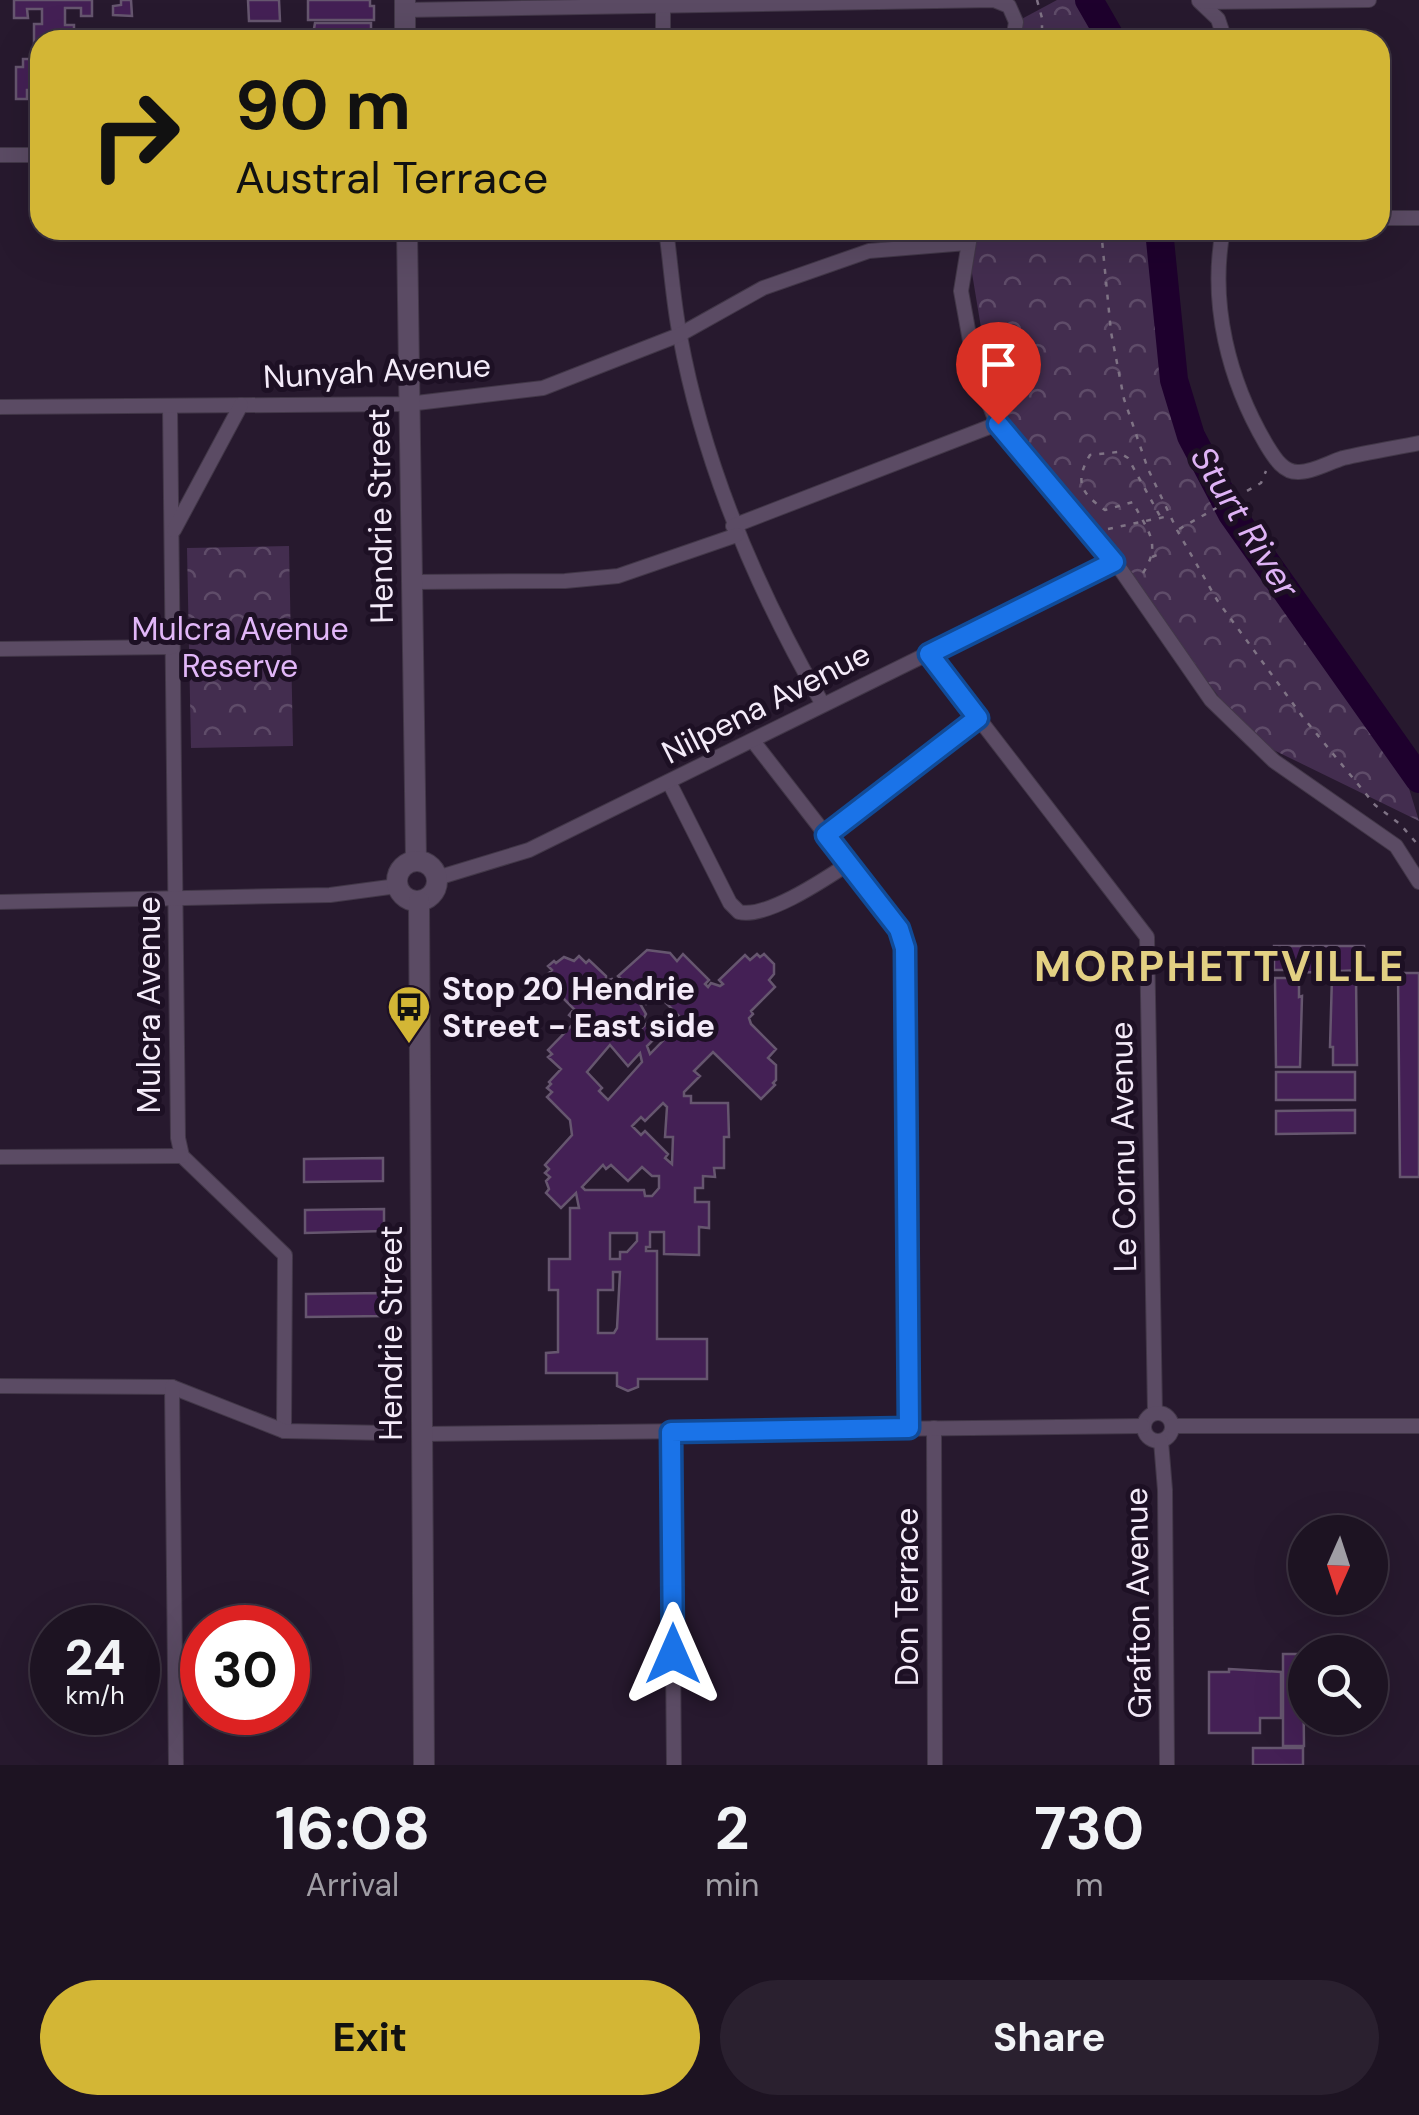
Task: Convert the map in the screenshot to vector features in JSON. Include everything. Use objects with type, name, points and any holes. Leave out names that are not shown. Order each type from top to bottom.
[{"type":"street","points":[[405,5],[662,7],[994,0],[1009,6],[1016,22],[1015,30]]},
{"type":"street","points":[[1200,1],[1369,0]]},
{"type":"street","points":[[1200,1],[1218,19],[1222,30]]},
{"type":"street","points":[[662,7],[663,30]]},
{"type":"street","points":[[0,156],[30,155]]},
{"type":"street","points":[[1390,218],[1419,218]]},
{"type":"street","name":"Hendrie Street","points":[[406,240],[416,861]]},
{"type":"street","points":[[667,240],[680,335],[703,434],[735,530],[778,626],[822,703]]},
{"type":"street","name":"Nunyah Avenue","points":[[0,407],[408,404],[544,388],[680,335],[763,288],[868,250],[940,240]]},
{"type":"street","points":[[968,240],[961,291],[976,368],[998,424],[1133,586],[1211,700],[1274,761],[1396,846],[1419,882]]},
{"type":"street","points":[[1221,240],[1220,317],[1230,361],[1250,417],[1282,467],[1298,473],[1346,458],[1419,444]]},
{"type":"street","name":"Mulcra Avenue","points":[[172,535],[240,405]]},
{"type":"street","name":"Mulcra Avenue","points":[[170,406],[178,1138],[182,1156],[285,1255],[284,1431]]},
{"type":"street","points":[[411,582],[564,581],[631,574],[998,424]]},
{"type":"street","name":"Nilpena Avenue","points":[[437,878],[530,850],[1114,562]]},
{"type":"street","points":[[0,649],[172,647]]},
{"type":"street","name":"Le Cornu Avenue","points":[[929,654],[1147,937],[1155,1413]]},
{"type":"street","points":[[826,835],[978,718]]},
{"type":"street","points":[[753,742],[899,929],[905,948],[909,1428]]},
{"type":"street","points":[[670,782],[730,903],[739,912],[757,913],[848,864]]},
{"type":"street","points":[[416,861],[428,864],[437,878],[432,895],[419,901],[406,898],[397,886],[401,868],[416,861]]},
{"type":"street","points":[[0,902],[330,896],[397,886]]},
{"type":"street","name":"Hendrie Street","points":[[419,901],[424,1765]]},
{"type":"street","points":[[0,1156],[182,1156]]},
{"type":"street","points":[[0,1386],[172,1387],[284,1431],[390,1434]]},
{"type":"street","points":[[172,1387],[176,1765]]},
{"type":"street","points":[[1155,1413],[1166,1416],[1172,1426],[1169,1436],[1161,1441],[1147,1436],[1143,1426],[1155,1413]]},
{"type":"street","points":[[421,1434],[1143,1426]]},
{"type":"street","points":[[1172,1426],[1419,1426]]},
{"type":"street","name":"Don Terrace","points":[[934,1428],[935,1765]]},
{"type":"street","points":[[671,1432],[674,1765]]},
{"type":"street","name":"Grafton Avenue","points":[[1161,1441],[1167,1765]]},
{"type":"path","points":[[1037,0],[1042,30]]},
{"type":"path","points":[[1102,240],[1111,332],[1124,399],[1148,469],[1177,530],[1217,600],[1302,716],[1374,805],[1400,824],[1419,846]]},
{"type":"path","points":[[1133,586],[1152,557],[1152,537],[1133,502],[1105,510],[1085,494],[1082,468],[1090,455],[1118,452],[1128,458],[1161,518]]},
{"type":"path","points":[[1177,530],[1261,483],[1274,456]]},
{"type":"path","points":[[1092,533],[1170,516]]},
{"type":"path","points":[[1152,557],[1164,552]]},
{"type":"green space","points":[[1057,0],[1089,0],[1106,30],[1014,30],[1016,22]]},
{"type":"green space","points":[[1160,240],[1174,380],[1191,436],[1232,514],[1396,746],[1419,821],[1251,739],[1107,550],[997,424],[967,243]]},
{"type":"green space","name":"Mulcra Avenue Reserve","points":[[289,546],[293,746],[191,748],[187,548]]},
{"type":"building","points":[[14,0],[92,0],[92,16],[81,16],[81,8],[65,8],[65,25],[74,25],[74,30],[34,30],[34,24],[42,24],[42,9],[27,9],[28,18],[14,18]]},
{"type":"building","points":[[121,0],[131,0],[132,16],[113,15],[113,6],[121,5]]},
{"type":"building","points":[[248,0],[279,0],[280,21],[249,21]]},
{"type":"building","points":[[308,0],[370,0],[374,20],[308,20]]},
{"type":"building","points":[[315,23],[371,23],[371,30],[314,30]]},
{"type":"building","points":[[23,59],[30,59],[30,90],[27,99],[16,99],[16,67],[23,67]]},
{"type":"building","points":[[1274,946],[1364,946],[1364,970],[1274,970]]},
{"type":"building","points":[[647,950],[670,953],[677,961],[683,954],[709,980],[705,984],[708,987],[711,983],[720,986],[723,984],[719,980],[745,955],[750,960],[764,954],[774,964],[769,980],[775,987],[749,1018],[776,1049],[768,1058],[776,1065],[775,1085],[761,1099],[713,1052],[694,1071],[700,1076],[684,1092],[684,1096],[691,1096],[691,1103],[728,1103],[729,1137],[724,1137],[724,1168],[714,1168],[715,1177],[703,1176],[703,1188],[695,1188],[695,1202],[709,1202],[709,1228],[699,1227],[699,1255],[664,1254],[664,1232],[650,1232],[650,1247],[646,1247],[646,1251],[657,1251],[657,1339],[707,1339],[707,1379],[638,1379],[638,1387],[628,1391],[617,1386],[617,1373],[546,1373],[546,1353],[558,1352],[558,1290],[549,1290],[549,1259],[570,1259],[570,1208],[579,1208],[576,1193],[561,1208],[546,1193],[550,1177],[545,1173],[549,1169],[545,1165],[572,1135],[570,1120],[547,1097],[552,1092],[547,1088],[549,1082],[561,1069],[548,1057],[552,1054],[548,1050],[576,1021],[569,1015],[574,1009],[550,985],[554,982],[547,975],[552,970],[548,966],[564,957],[574,961],[579,956],[586,963],[589,960],[606,976],[606,981],[612,979],[616,983],[621,979],[618,976]],"holes":[[[657,994],[683,1020],[650,1054],[647,1046],[659,1034],[647,1023],[640,1026],[646,1014],[639,1002],[646,1004]],[[610,1045],[628,1066],[640,1053],[642,1062],[608,1100],[599,1091],[602,1088],[587,1072]],[[663,1103],[667,1107],[665,1137],[673,1137],[672,1164],[665,1158],[668,1154],[645,1131],[641,1135],[632,1126],[641,1117],[645,1121]],[[603,1165],[606,1169],[611,1165],[628,1181],[642,1167],[652,1176],[659,1176],[659,1188],[652,1196],[645,1196],[644,1190],[582,1187]],[[610,1233],[637,1233],[637,1241],[627,1252],[620,1252],[620,1259],[610,1259]],[[613,1272],[620,1272],[614,1333],[598,1333],[598,1290],[613,1290]]]},
{"type":"building","points":[[1398,973],[1419,973],[1419,1177],[1400,1177]]},
{"type":"building","points":[[1332,976],[1356,976],[1357,1065],[1333,1065]]},
{"type":"building","points":[[1275,978],[1299,978],[1300,1067],[1276,1067]]},
{"type":"building","points":[[1276,1072],[1355,1072],[1355,1100],[1276,1100]]},
{"type":"building","points":[[1355,1110],[1355,1133],[1276,1134],[1276,1111]]},
{"type":"building","points":[[383,1158],[383,1181],[304,1182],[304,1159]]},
{"type":"building","points":[[384,1209],[384,1231],[305,1233],[305,1210]]},
{"type":"building","points":[[385,1293],[385,1316],[306,1317],[306,1294]]},
{"type":"building","points":[[1283,1654],[1288,1654],[1288,1735],[1304,1735],[1304,1746],[1283,1746]]},
{"type":"building","points":[[1209,1672],[1281,1672],[1281,1718],[1260,1718],[1260,1733],[1209,1733]]},
{"type":"building","points":[[1253,1748],[1303,1748],[1303,1765],[1253,1765]]},
{"type":"waterway","name":"Sturt River","points":[[1089,0],[1106,30]]},
{"type":"waterway","name":"Sturt River","points":[[1160,240],[1174,380],[1191,436],[1232,514],[1419,779]]},
{"type":"place","name":"Stop 20 Hendrie Street - East side","points":[[409,1045]]},
{"type":"district","name":"MORPHETTVILLE","points":[[1220,966]]},
{"type":"route","points":[[673,1654],[671,1432],[909,1428],[905,948],[899,929],[826,835],[978,718],[929,654],[1114,562],[998,424]]}]
